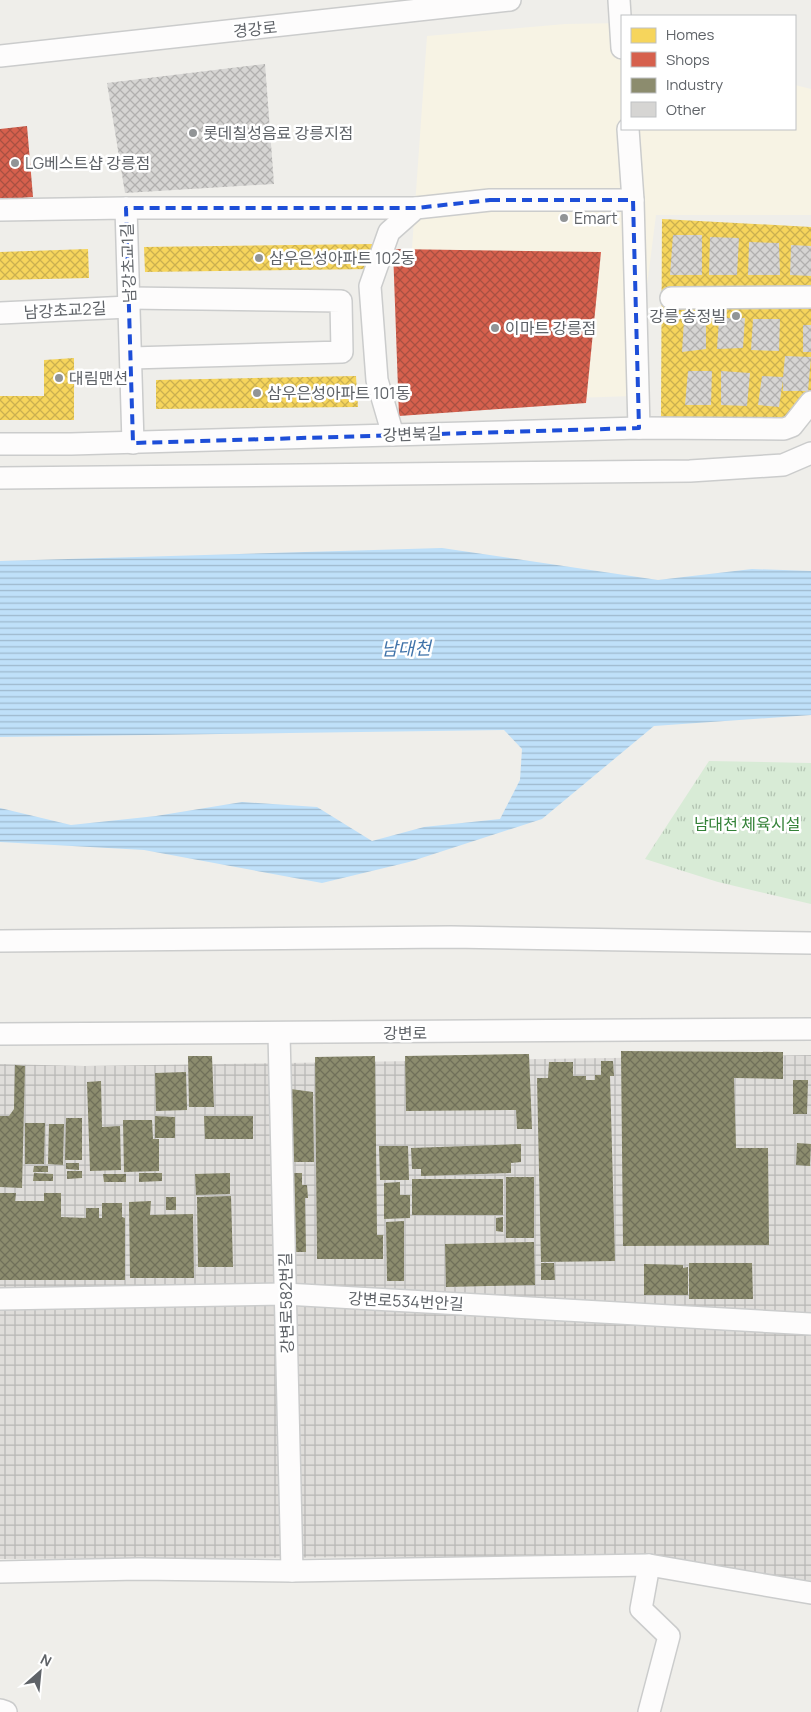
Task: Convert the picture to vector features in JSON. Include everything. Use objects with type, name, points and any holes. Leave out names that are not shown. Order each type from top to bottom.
[{"type":"street","name":"경강로","points":[[0,56],[510,0]]},
{"type":"street","points":[[619,0],[621,32]]},
{"type":"street","points":[[628,130],[633,200],[639,428]]},
{"type":"street","points":[[126,208],[416,208],[490,200],[633,200]]},
{"type":"street","name":"남강초교1길","points":[[0,210],[126,208],[133,443]]},
{"type":"street","points":[[393,435],[377,380],[370,286],[389,232],[416,208]]},
{"type":"street","points":[[671,298],[811,297]]},
{"type":"street","name":"남강초교2길","points":[[0,313],[129,303],[341,301],[342,352],[130,358]]},
{"type":"street","name":"강변북길","points":[[0,444],[133,443],[639,428],[784,429],[792,426],[811,402]]},
{"type":"street","points":[[0,478],[690,471],[784,465],[811,453]]},
{"type":"street","points":[[0,941],[451,937],[811,943]]},
{"type":"street","name":"강변로","points":[[0,1034],[279,1034],[811,1029]]},
{"type":"street","name":"강변로582번길","points":[[279,1034],[292,1571]]},
{"type":"street","name":"강변로534번안길","points":[[0,1299],[286,1294],[811,1324]]},
{"type":"street","points":[[649,1565],[641,1609],[669,1636],[649,1712]]},
{"type":"street","points":[[0,1572],[138,1570],[292,1571],[649,1565],[811,1593]]},
{"type":"street","points":[[0,1710],[6,1712]]},
{"type":"highlighted area","points":[[490,200],[633,200],[639,428],[133,443],[126,208],[416,208]]},
{"type":"shaded area","points":[[621,23],[621,130],[796,130],[796,85],[811,89],[811,215],[656,215],[633,396],[401,404],[427,36],[565,24]]},
{"type":"shaded area","points":[[811,1055],[811,1585],[655,1556],[0,1559],[0,1064],[84,1066]]},
{"type":"green space","name":"남대천 체육시설","points":[[709,761],[811,763],[811,904],[718,882],[645,859]]},
{"type":"water","name":"남대천","points":[[442,548],[658,580],[752,569],[811,571],[811,715],[654,726],[542,819],[409,862],[322,883],[144,850],[0,842],[0,808],[71,825],[156,816],[242,802],[317,807],[372,841],[424,827],[500,819],[520,780],[522,749],[504,730],[0,737],[0,561]]},
{"type":"building: Homes","name":"강릉 송정빌","points":[[662,219],[811,227],[811,404],[800,420],[661,419]]},
{"type":"building: Homes","name":"삼우은성아파트 102동","points":[[373,244],[373,269],[145,272],[144,247]]},
{"type":"building: Homes","points":[[88,249],[89,278],[0,280],[0,252]]},
{"type":"building: Homes","name":"대림맨션","points":[[74,358],[74,420],[0,420],[0,396],[44,396],[44,360]]},
{"type":"building: Homes","name":"삼우은성아파트 101동","points":[[356,376],[358,407],[156,409],[156,380]]},
{"type":"building: Shops","name":"LG베스트샵 강릉점","points":[[27,126],[33,197],[0,200],[0,129]]},
{"type":"building: Shops","name":"이마트 강릉점","points":[[393,249],[601,252],[586,403],[399,416]]},
{"type":"building: Industry","points":[[621,1051],[783,1052],[783,1079],[734,1078],[736,1148],[768,1148],[769,1245],[623,1246]]},
{"type":"building: Industry","points":[[529,1054],[532,1129],[517,1129],[516,1110],[406,1111],[405,1056]]},
{"type":"building: Industry","points":[[188,1056],[212,1056],[214,1107],[189,1107]]},
{"type":"building: Industry","points":[[375,1056],[377,1235],[383,1235],[383,1259],[317,1259],[315,1057]]},
{"type":"building: Industry","points":[[601,1061],[613,1061],[614,1076],[610,1076],[615,1261],[541,1262],[537,1078],[548,1078],[549,1062],[573,1062],[573,1076],[586,1076],[586,1080],[595,1080],[595,1075],[601,1075]]},
{"type":"building: Industry","points":[[15,1065],[25,1066],[22,1188],[0,1187],[0,1116],[9,1116],[14,1109]]},
{"type":"building: Industry","points":[[186,1072],[187,1110],[156,1111],[155,1073]]},
{"type":"building: Industry","points":[[793,1080],[808,1080],[807,1114],[793,1114]]},
{"type":"building: Industry","points":[[101,1081],[102,1127],[120,1126],[121,1170],[90,1171],[87,1082]]},
{"type":"building: Industry","points":[[283,1088],[313,1092],[314,1162],[284,1162]]},
{"type":"building: Industry","points":[[155,1116],[175,1117],[175,1138],[155,1138]]},
{"type":"building: Industry","points":[[204,1116],[253,1116],[253,1139],[205,1139]]},
{"type":"building: Industry","points":[[66,1118],[82,1118],[82,1160],[65,1160]]},
{"type":"building: Industry","points":[[123,1120],[152,1120],[153,1139],[159,1139],[159,1171],[124,1172]]},
{"type":"building: Industry","points":[[25,1123],[45,1123],[44,1164],[25,1164]]},
{"type":"building: Industry","points":[[49,1124],[64,1124],[63,1165],[48,1164]]},
{"type":"building: Industry","points":[[797,1143],[811,1144],[810,1166],[796,1165]]},
{"type":"building: Industry","points":[[521,1144],[521,1162],[511,1163],[511,1173],[421,1176],[421,1169],[412,1169],[411,1148]]},
{"type":"building: Industry","points":[[379,1146],[408,1146],[409,1180],[380,1180]]},
{"type":"building: Industry","points":[[66,1163],[79,1163],[79,1170],[66,1169]]},
{"type":"building: Industry","points":[[34,1166],[48,1166],[48,1172],[33,1172]]},
{"type":"building: Industry","points":[[67,1171],[82,1171],[82,1178],[67,1179]]},
{"type":"building: Industry","points":[[34,1173],[53,1174],[53,1181],[33,1181]]},
{"type":"building: Industry","points":[[139,1173],[162,1173],[162,1181],[139,1182]]},
{"type":"building: Industry","points":[[230,1173],[230,1194],[196,1195],[195,1174]]},
{"type":"building: Industry","points":[[294,1173],[302,1173],[302,1185],[307,1185],[308,1198],[305,1198],[306,1252],[288,1252],[285,1186],[294,1185]]},
{"type":"building: Industry","points":[[103,1174],[126,1174],[126,1182],[104,1182]]},
{"type":"building: Industry","points":[[506,1177],[534,1177],[534,1238],[506,1238]]},
{"type":"building: Industry","points":[[412,1179],[503,1179],[503,1215],[412,1215]]},
{"type":"building: Industry","points":[[400,1182],[400,1195],[410,1195],[410,1218],[384,1219],[384,1183]]},
{"type":"building: Industry","points":[[0,1193],[16,1193],[15,1201],[44,1201],[44,1193],[61,1193],[61,1217],[86,1218],[86,1208],[99,1208],[99,1218],[102,1218],[102,1203],[122,1203],[122,1217],[125,1218],[125,1280],[0,1280]]},
{"type":"building: Industry","points":[[231,1196],[233,1267],[198,1267],[197,1197]]},
{"type":"building: Industry","points":[[166,1197],[176,1197],[176,1210],[166,1210]]},
{"type":"building: Industry","points":[[151,1201],[150,1215],[193,1214],[194,1278],[130,1278],[129,1202]]},
{"type":"building: Industry","points":[[503,1217],[503,1232],[496,1231],[496,1218]]},
{"type":"building: Industry","points":[[404,1221],[404,1281],[387,1281],[386,1222]]},
{"type":"building: Industry","points":[[534,1242],[535,1285],[446,1287],[445,1244]]},
{"type":"building: Industry","points":[[541,1263],[554,1263],[555,1280],[541,1280]]},
{"type":"building: Industry","points":[[689,1263],[752,1263],[753,1299],[689,1299]]},
{"type":"building: Industry","points":[[644,1264],[683,1265],[683,1268],[688,1267],[688,1295],[644,1295]]},
{"type":"building: Other","name":"롯데칠성음료 강릉지점","points":[[265,64],[274,184],[125,193],[107,83]]},
{"type":"building: Other","points":[[673,235],[702,235],[702,275],[670,275]]},
{"type":"building: Other","points":[[710,237],[739,238],[737,275],[709,275]]},
{"type":"building: Other","points":[[749,242],[779,243],[780,275],[748,275]]},
{"type":"building: Other","points":[[791,245],[811,246],[811,276],[790,275]]},
{"type":"building: Other","points":[[706,318],[706,349],[682,352],[684,319]]},
{"type":"building: Other","points":[[719,318],[745,318],[743,348],[717,349]]},
{"type":"building: Other","points":[[753,319],[780,319],[779,351],[751,350]]},
{"type":"building: Other","points":[[803,325],[811,325],[811,352],[803,352]]},
{"type":"building: Other","points":[[785,356],[811,357],[808,391],[783,391],[783,380],[779,407],[758,405],[762,376],[783,377]]},
{"type":"building: Other","points":[[688,371],[712,371],[711,405],[685,405]]},
{"type":"building: Other","points":[[721,371],[750,373],[747,406],[721,405]]},
{"type":"place","name":"롯데칠성음료 강릉지점","points":[[193,133]]},
{"type":"place","name":"LG베스트샵 강릉점","points":[[15,163]]},
{"type":"place","name":"Emart","points":[[564,218]]},
{"type":"place","name":"삼우은성아파트 102동","points":[[259,258]]},
{"type":"place","name":"강릉 송정빌","points":[[736,316]]},
{"type":"place","name":"이마트 강릉점","points":[[495,328]]},
{"type":"place","name":"대림맨션","points":[[59,378]]},
{"type":"place","name":"삼우은성아파트 101동","points":[[257,393]]}]
